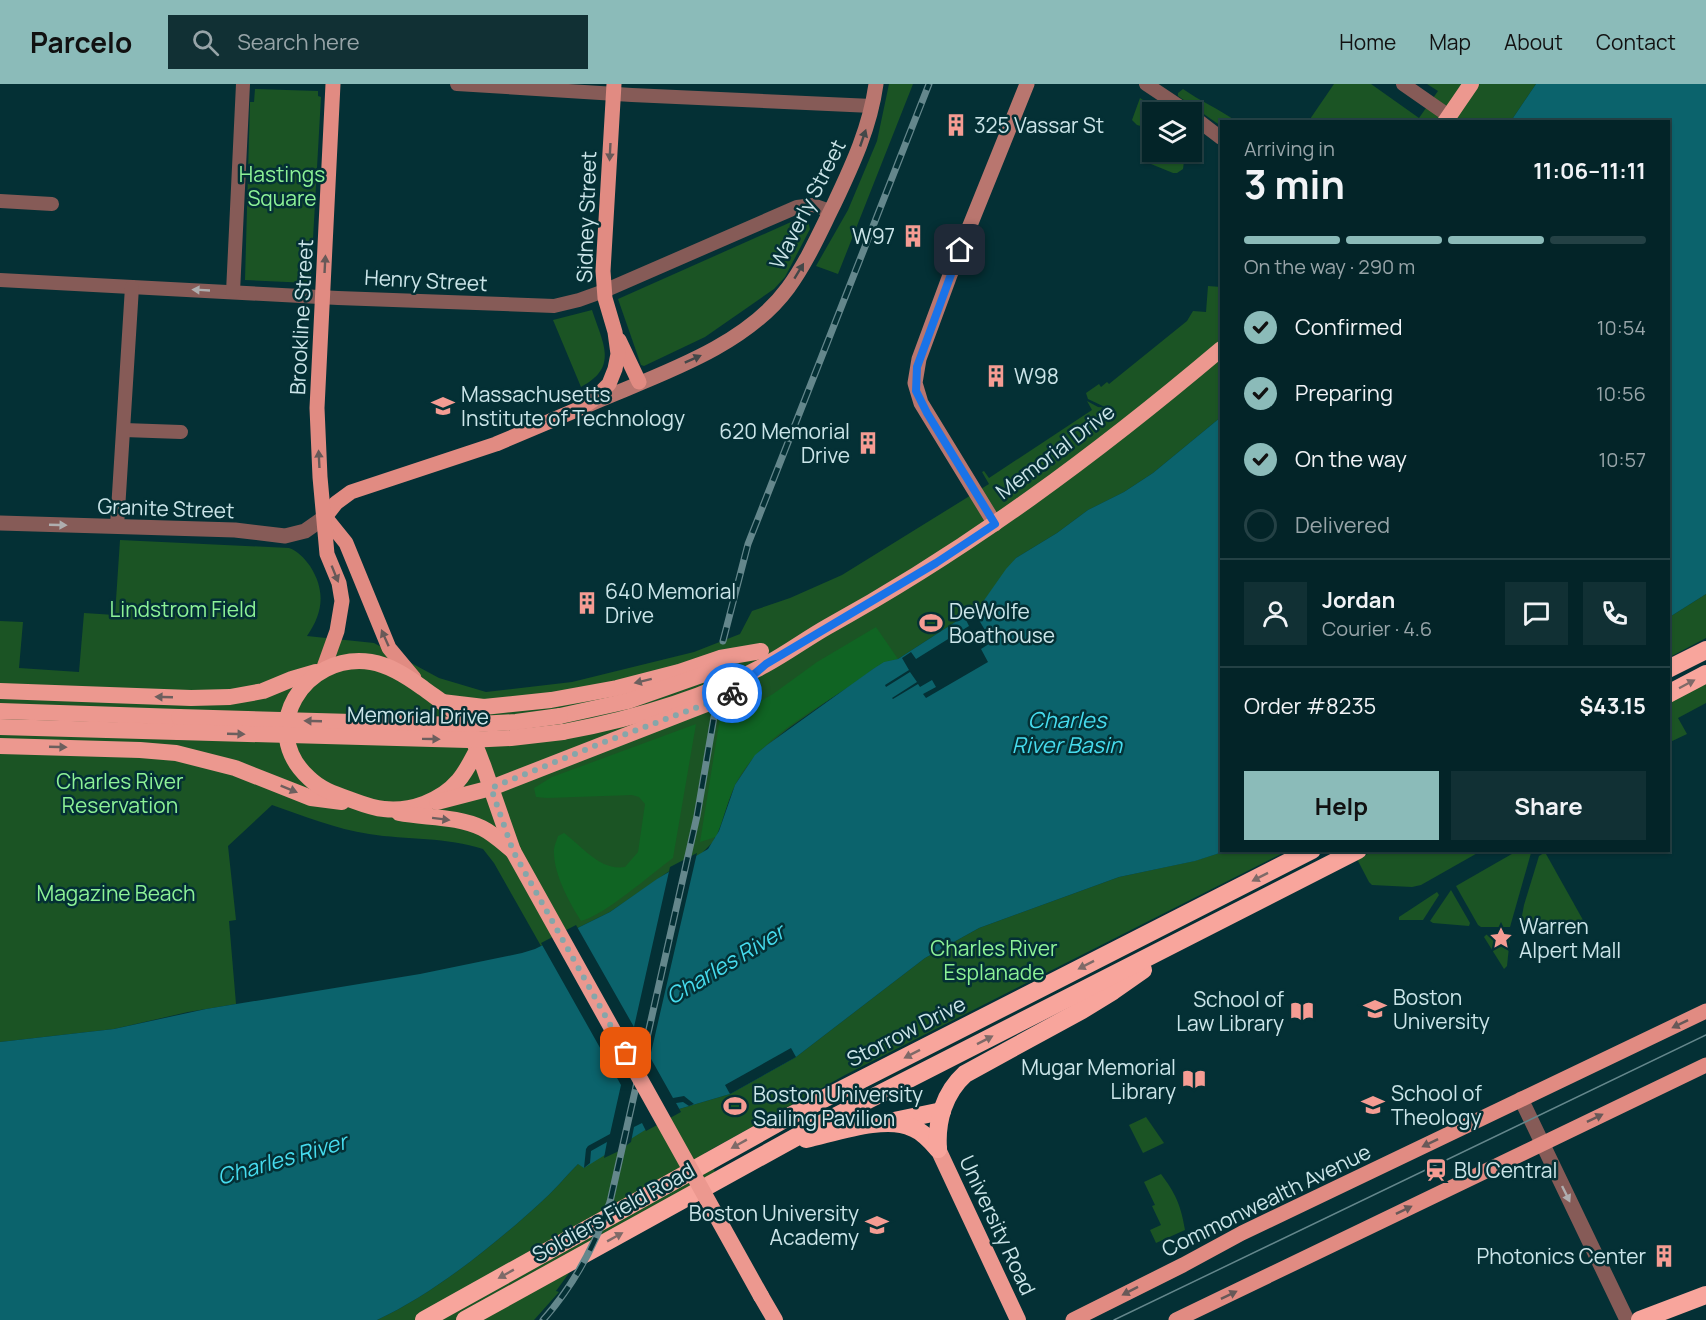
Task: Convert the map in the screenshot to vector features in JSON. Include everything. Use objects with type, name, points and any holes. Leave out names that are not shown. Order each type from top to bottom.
[{"type":"highway","points":[[1447,119],[1472,84]]},
{"type":"highway","name":"Memorial Drive","points":[[0,727],[460,725],[509,722],[562,724],[616,704],[764,658],[815,634],[936,563],[995,524],[1079,463],[1220,350]]},
{"type":"highway","points":[[1670,668],[1706,650]]},
{"type":"highway","points":[[441,702],[484,707],[551,700],[617,688],[679,672],[720,658],[764,658]]},
{"type":"highway","points":[[383,809],[413,807],[491,788],[730,694],[764,658]]},
{"type":"highway","points":[[0,691],[191,698],[230,697],[263,691],[343,663],[371,662],[387,667],[441,702],[462,720],[477,750],[513,851],[775,1320]]},
{"type":"highway","points":[[323,670],[303,686],[290,708],[286,727],[289,746],[296,762],[310,780],[326,790],[383,809],[471,824],[489,832],[513,851]]},
{"type":"highway","points":[[1670,693],[1706,674]]},
{"type":"highway","name":"Memorial Drive","points":[[0,711],[178,725]]},
{"type":"highway","points":[[0,746],[176,753],[235,768],[311,798],[331,802],[358,802]]},
{"type":"highway","points":[[413,807],[436,799],[451,788],[459,780],[477,750]]},
{"type":"highway","name":"Storrow Drive","points":[[714,1157],[838,1091],[1308,852]]},
{"type":"highway","name":"Storrow Drive","points":[[783,1144],[1354,852]]},
{"type":"highway","points":[[938,1149],[938,1130],[942,1111],[950,1091],[965,1074],[1113,991],[1191,935]]},
{"type":"highway","points":[[783,1144],[942,1111]]},
{"type":"highway","points":[[884,1123],[914,1128],[938,1149]]},
{"type":"highway","name":"Soldiers Field Road","points":[[465,1320],[783,1144]]},
{"type":"highway","name":"University Road","points":[[938,1149],[1018,1320]]},
{"type":"highway","name":"Soldiers Field Road","points":[[424,1320],[714,1157]]},
{"type":"highway","points":[[1640,1320],[1706,1295]]},
{"type":"main road","name":"Brookline Street","points":[[323,670],[337,632],[342,601],[339,583],[327,554],[317,408],[333,84]]},
{"type":"main road","name":"Waverly Street","points":[[325,517],[340,500],[355,491],[484,449],[581,408],[723,345],[762,316],[796,276],[830,211],[858,153],[876,84]]},
{"type":"main road","points":[[995,524],[921,403],[916,391],[915,375],[944,290],[1027,84]]},
{"type":"main road","name":"Sidney Street","points":[[581,408],[599,395],[613,376],[618,354],[615,332],[604,291],[603,271],[613,89]]},
{"type":"main road","points":[[615,332],[639,382]]},
{"type":"main road","points":[[325,517],[346,543],[389,648],[418,685]]},
{"type":"main road","name":"Commonwealth Avenue","points":[[1073,1320],[1242,1233],[1706,1011]]},
{"type":"main road","points":[[1176,1320],[1706,1065]]},
{"type":"street","points":[[233,292],[243,84]]},
{"type":"street","points":[[457,84],[613,89],[872,105]]},
{"type":"street","points":[[1146,84],[1172,102]]},
{"type":"street","points":[[1403,84],[1447,119]]},
{"type":"street","points":[[1202,123],[1220,137]]},
{"type":"street","points":[[0,201],[52,204]]},
{"type":"street","name":"Henry Street","points":[[0,280],[323,297],[537,306],[562,304],[604,291],[798,207],[813,205],[830,211]]},
{"type":"street","points":[[117,526],[132,287]]},
{"type":"street","points":[[124,430],[181,432]]},
{"type":"street","name":"Granite Street","points":[[0,523],[235,530],[288,535],[305,531],[325,517]]},
{"type":"street","points":[[1521,1100],[1623,1313]]},
{"type":"green space","points":[[889,84],[913,84],[838,274],[816,266],[848,210],[877,141]]},
{"type":"green space","points":[[1334,84],[1371,84],[1419,118],[1438,91],[1427,84],[1536,84],[1512,120],[1309,120]]},
{"type":"green space","name":"Hastings Square","points":[[255,89],[318,91],[318,96],[321,97],[309,283],[245,280],[250,102],[254,102]]},
{"type":"green space","points":[[1183,89],[1234,120],[1220,120],[1220,125],[1202,113],[1202,102],[1187,102],[1178,96]]},
{"type":"green space","points":[[1140,98],[1146,102],[1142,102],[1142,126],[1132,120]]},
{"type":"green space","points":[[1149,162],[1184,162],[1183,169],[1177,173]]},
{"type":"green space","points":[[800,218],[808,221],[810,229],[785,277],[774,289],[705,337],[644,366],[641,365],[618,299]]},
{"type":"green space","name":"Charles River Reservation","points":[[1208,286],[1220,287],[1220,418],[1153,473],[1124,492],[1088,510],[1057,533],[1016,558],[980,606],[898,659],[873,669],[755,755],[735,785],[713,842],[700,855],[668,872],[610,912],[541,946],[494,863],[483,849],[455,842],[357,832],[272,805],[228,846],[236,920],[229,921],[236,1004],[114,1029],[0,1042],[0,621],[23,622],[19,668],[79,672],[84,613],[115,615],[120,540],[289,548],[298,553],[310,566],[319,584],[319,610],[307,636],[374,643],[439,678],[486,692],[572,682],[694,652],[740,634],[752,611],[790,598],[842,575],[989,484],[982,472],[984,471],[989,478],[1092,410],[1087,401],[1098,407],[1107,408],[1088,399],[1086,393],[1099,384],[1101,387],[1107,382],[1109,384],[1187,321],[1193,311],[1206,312]]},
{"type":"green space","points":[[592,310],[603,344],[604,363],[593,379],[581,387],[553,320]]},
{"type":"green space","points":[[1706,594],[1706,638],[1670,657],[1670,617]]},
{"type":"green space","points":[[876,627],[898,659],[884,662],[778,734],[747,766],[735,785],[716,837],[700,842],[720,718],[752,706],[773,694],[817,662]]},
{"type":"green space","points":[[1706,683],[1706,703],[1678,718],[1687,734],[1670,742],[1670,702]]},
{"type":"green space","points":[[696,724],[673,858],[615,903],[581,921],[567,896],[556,868],[554,850],[558,836],[564,833],[600,862],[625,867],[638,852],[645,804],[639,797],[632,795],[536,797],[534,788],[552,777]]},
{"type":"green space","name":"Charles River Esplanade","points":[[1223,852],[1285,852],[845,1075],[705,1153],[722,1185],[572,1269],[556,1291],[559,1292],[534,1320],[377,1320],[441,1283],[482,1252],[544,1199],[578,1164],[590,1163],[679,1109],[730,1094],[796,1057],[925,958],[979,928],[1119,877],[1194,861]]},
{"type":"green space","points":[[1372,852],[1479,852],[1421,885],[1412,887],[1372,885],[1357,859]]},
{"type":"green space","points":[[1515,852],[1531,853],[1510,927],[1481,927],[1478,925],[1456,886]]},
{"type":"green space","points":[[1544,853],[1583,920],[1582,927],[1523,928],[1520,926],[1539,856]]},
{"type":"green space","points":[[1451,890],[1470,923],[1469,926],[1430,921]]},
{"type":"green space","points":[[1437,892],[1439,895],[1423,920],[1399,920],[1399,917]]},
{"type":"green space","points":[[1488,933],[1507,934],[1510,937],[1507,966],[1504,969],[1484,937]]},
{"type":"green space","points":[[1146,1117],[1164,1143],[1143,1153],[1129,1125]]},
{"type":"green space","points":[[1161,1174],[1177,1200],[1185,1230],[1156,1243],[1150,1230],[1161,1225],[1144,1182]]},
{"type":"water","points":[[1536,84],[1706,84],[1706,594],[1670,617],[1670,120],[1512,120]]},
{"type":"water","points":[[1220,418],[1220,852],[1223,852],[1195,861],[1119,877],[979,928],[925,958],[796,1057],[730,1094],[679,1109],[584,1168],[578,1164],[544,1199],[482,1252],[441,1283],[377,1320],[0,1320],[0,1042],[114,1029],[206,1009],[420,974],[522,953],[535,949],[610,912],[657,879],[708,849],[719,831],[735,785],[755,755],[767,745],[873,669],[884,662],[898,659],[980,606],[1016,558],[1057,533],[1088,510],[1124,492],[1153,473]]},
{"type":"pier","points":[[984,604],[979,620],[992,642],[981,649],[988,662],[926,698],[923,694],[936,687],[932,680],[920,687],[918,684],[893,699],[917,682],[910,672],[886,687],[885,685],[909,670],[902,658],[911,652],[916,659],[969,626],[965,618]]},
{"type":"pier","points":[[697,853],[650,1057],[673,1098],[684,1096],[694,1104],[689,1106],[683,1102],[676,1103],[681,1112],[646,1131],[642,1123],[634,1127],[631,1142],[604,1158],[607,1142],[591,1151],[590,1163],[584,1168],[588,1146],[610,1134],[621,1085],[541,943],[576,925],[634,1027],[670,867]]},
{"type":"pier","points":[[791,1048],[796,1057],[730,1094],[725,1085]]},
{"type":"tram line","points":[[1114,1320],[1706,1035]]},
{"type":"railway","points":[[723,641],[748,544],[929,84]]},
{"type":"railway","points":[[543,1320],[564,1293],[582,1264],[598,1234],[610,1202],[697,816],[714,717]]},
{"type":"way so far","points":[[626,1053],[513,851],[491,788],[732,693]]},
{"type":"place","name":"325 Vassar St","points":[[956,125]]},
{"type":"place","name":"W97","points":[[913,236]]},
{"type":"place","name":"W98","points":[[996,376]]},
{"type":"place","name":"Massachusetts Institute of Technology","points":[[443,406]]},
{"type":"place","name":"620 Memorial Drive","points":[[868,443]]},
{"type":"place","name":"640 Memorial Drive","points":[[587,603]]},
{"type":"place","name":"DeWolfe Boathouse","points":[[931,623]]},
{"type":"place","name":"Warren Alpert Mall","points":[[1501,938]]},
{"type":"place","name":"Boston University","points":[[1375,1009]]},
{"type":"place","name":"School of Law Library","points":[[1302,1011]]},
{"type":"place","name":"Mugar Memorial Library","points":[[1194,1079]]},
{"type":"place","name":"School of Theology","points":[[1373,1105]]},
{"type":"place","name":"Boston University Sailing Pavilion","points":[[735,1106]]},
{"type":"place","name":"BU Central","points":[[1436,1170]]},
{"type":"place","name":"Boston University Academy","points":[[877,1225]]},
{"type":"place","name":"Photonics Center","points":[[1664,1256]]},
{"type":"route","points":[[732,693],[766,664],[936,563],[995,524],[916,391],[915,375],[919,359],[960,250]]},
{"type":"park label","name":"Lindstrom Field","points":[[183,609]]},
{"type":"park label","name":"Magazine Beach","points":[[116,893]]},
{"type":"water label","name":"Charles River Basin","points":[[1067,732]]},
{"type":"water label","name":"Charles River","points":[[725,964]]},
{"type":"water label","name":"Charles River","points":[[282,1159]]}]
